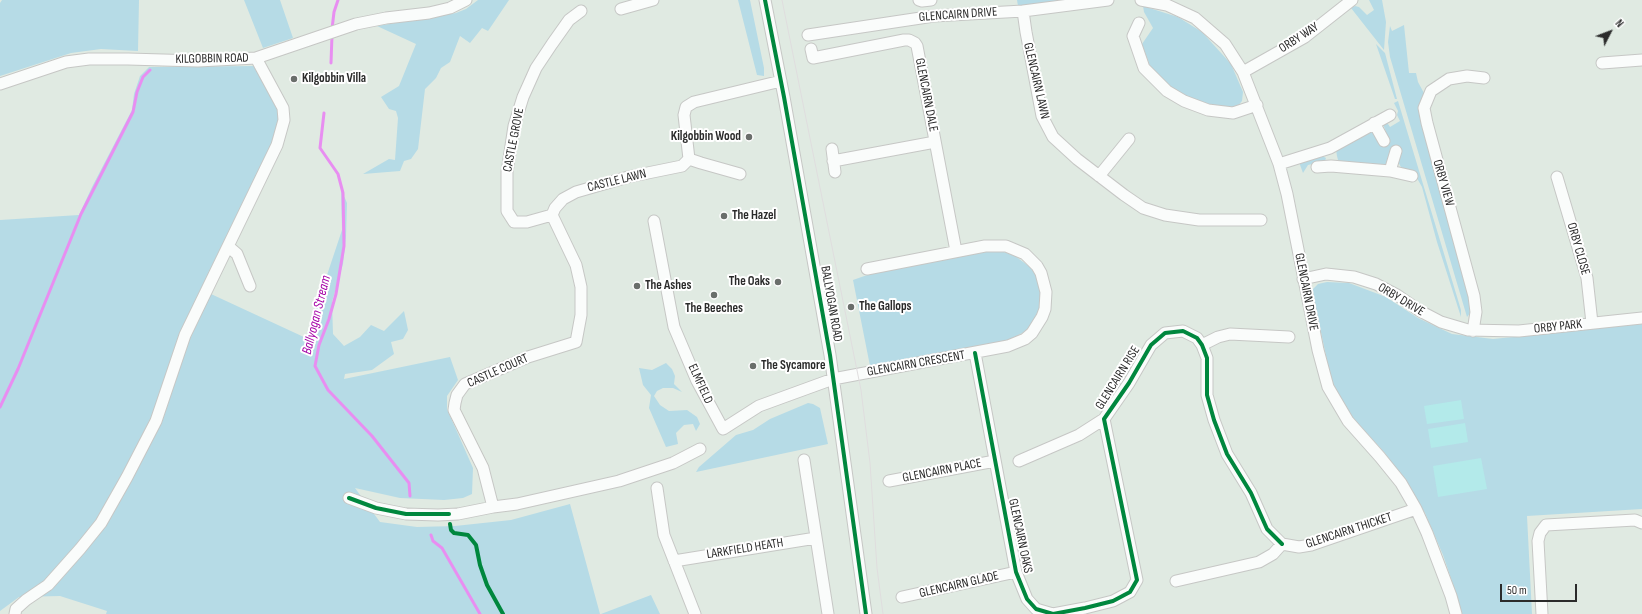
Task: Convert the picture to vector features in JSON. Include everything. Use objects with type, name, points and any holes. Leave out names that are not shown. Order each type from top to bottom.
[{"type":"street","name":"KILGOBBIN ROAD","points":[[0,84],[66,62],[89,59],[198,61],[256,58],[349,26],[386,18],[429,13],[450,8],[466,0]]},
{"type":"street","points":[[621,9],[653,0]]},
{"type":"street","name":"BALLYOGAN ROAD","points":[[765,0],[830,355],[866,614]]},
{"type":"street","points":[[918,0],[931,0]]},
{"type":"street","name":"GLENCAIRN DRIVE","points":[[808,35],[934,16],[1023,11],[1106,0]]},
{"type":"street","name":"GLENCAIRN DRIVE","points":[[1141,0],[1167,5],[1195,18],[1225,44],[1243,72],[1280,164],[1318,350],[1328,387],[1348,421],[1401,482],[1427,533],[1456,614]]},
{"type":"street","name":"ORBY WAY","points":[[1243,72],[1305,37],[1352,0]]},
{"type":"street","name":"CASTLE GROVE","points":[[552,215],[527,222],[514,222],[507,212],[507,172],[513,134],[523,97],[536,68],[569,20],[580,11]]},
{"type":"street","name":"GLENCAIRN LAWN","points":[[1023,11],[1042,116],[1053,137],[1099,176],[1143,208],[1165,215],[1199,220],[1261,220]]},
{"type":"street","points":[[1139,23],[1132,36],[1144,68],[1166,91],[1184,101],[1208,110],[1233,113],[1257,105]]},
{"type":"street","name":"GLENCAIRN DALE","points":[[812,53],[904,40],[912,42],[917,46],[956,251]]},
{"type":"street","points":[[15,614],[16,609],[26,600],[48,585],[101,523],[156,422],[185,335],[229,247],[276,145],[284,120],[283,108],[256,58]]},
{"type":"street","points":[[1602,63],[1642,60]]},
{"type":"street","name":"ORBY VIEW","points":[[1473,331],[1476,312],[1474,296],[1424,108],[1431,91],[1449,79],[1467,76],[1484,78]]},
{"type":"street","points":[[740,174],[690,159],[684,115],[686,107],[694,102],[781,81]]},
{"type":"street","points":[[1280,164],[1330,148],[1390,115]]},
{"type":"street","points":[[1374,123],[1384,140]]},
{"type":"street","points":[[1099,176],[1129,139]]},
{"type":"street","points":[[832,149],[834,166],[935,142]]},
{"type":"street","points":[[1330,148],[1331,166]]},
{"type":"street","points":[[1390,171],[1396,151]]},
{"type":"street","name":"CASTLE LAWN","points":[[552,215],[554,208],[563,199],[576,192],[628,177],[682,166],[690,159]]},
{"type":"street","points":[[1317,167],[1331,166],[1390,171],[1412,176]]},
{"type":"street","name":"ORBY CLOSE","points":[[1557,177],[1587,278],[1592,323]]},
{"type":"street","name":"CASTLE COURT","points":[[493,507],[483,468],[454,410],[455,403],[457,394],[465,384],[528,357],[576,342],[581,315],[581,287],[576,265],[552,215]]},
{"type":"street","name":"ELMFIELD","points":[[654,221],[674,327],[697,381],[723,429]]},
{"type":"street","name":"GLENCAIRN CRESCENT","points":[[833,379],[1008,346],[1025,339],[1032,333],[1045,309],[1046,292],[1041,273],[1037,266],[1020,251],[1006,246],[956,251],[867,269]]},
{"type":"street","points":[[229,247],[237,254],[250,286]]},
{"type":"street","name":"ORBY DRIVE","points":[[1303,279],[1326,274],[1354,277],[1376,284],[1441,322],[1473,331]]},
{"type":"street","name":"ORBY PARK","points":[[1473,331],[1518,331],[1642,318]]},
{"type":"street","name":"GLENCAIRN RISE","points":[[1136,580],[1104,419],[1129,383],[1151,344],[1164,333],[1182,331],[1197,338],[1202,345]]},
{"type":"street","points":[[1176,581],[1259,562],[1273,554],[1282,544],[1267,528],[1251,493],[1227,454],[1214,420],[1207,395],[1207,358],[1202,345],[1218,337],[1230,334],[1289,336]]},
{"type":"street","name":"GLENCAIRN OAKS","points":[[976,353],[1016,572],[1027,599],[1036,609],[1043,613],[1053,614],[1113,601],[1130,592],[1136,580]]},
{"type":"street","points":[[714,436],[759,406],[833,379]]},
{"type":"street","points":[[1019,462],[1079,435],[1104,419]]},
{"type":"street","points":[[349,498],[376,508],[406,514],[458,514],[518,504],[619,481],[673,463],[700,449]]},
{"type":"street","points":[[804,460],[828,614]]},
{"type":"street","name":"GLENCAIRN PLACE","points":[[889,481],[995,461]]},
{"type":"street","points":[[657,488],[664,535],[694,614]]},
{"type":"street","name":"GLENCAIRN THICKET","points":[[1282,544],[1299,547],[1310,545],[1416,509]]},
{"type":"street","points":[[1542,614],[1538,541],[1540,533],[1546,525],[1635,520],[1642,523]]},
{"type":"street","name":"LARKFIELD HEATH","points":[[674,561],[816,538]]},
{"type":"street","name":"GLENCAIRN GLADE","points":[[902,598],[1016,572]]},
{"type":"shaded area","points":[[2,0],[139,0],[138,51],[101,49],[71,53],[0,76],[0,3]]},
{"type":"shaded area","points":[[244,0],[280,0],[293,38],[263,48]]},
{"type":"shaded area","points":[[478,0],[509,0],[488,31],[482,28],[470,43],[460,36],[450,62],[441,68],[436,78],[425,89],[418,149],[411,159],[404,161],[400,171],[363,174],[389,159],[395,160],[398,118],[396,111],[389,109],[381,97],[399,86],[416,44],[377,26],[456,13],[466,9]]},
{"type":"shaded area","points":[[738,0],[750,0],[764,68],[764,76],[757,75]]},
{"type":"shaded area","points":[[1017,0],[1063,0],[1018,6]]},
{"type":"shaded area","points":[[1369,0],[1382,0],[1386,22],[1384,50],[1351,8],[1355,6],[1359,7],[1367,15],[1374,10]]},
{"type":"shaded area","points":[[1143,6],[1178,17],[1202,32],[1231,64],[1243,92],[1242,101],[1237,107],[1207,106],[1176,94],[1150,66],[1142,44],[1153,28],[1144,12]]},
{"type":"shaded area","points":[[1404,25],[1409,73],[1416,73],[1418,82],[1425,95],[1420,116],[1470,288],[1471,312],[1467,317],[1390,57],[1388,42],[1390,26],[1392,31]]},
{"type":"shaded area","points":[[1376,44],[1385,53],[1397,99],[1395,99]]},
{"type":"shaded area","points":[[257,66],[281,111],[279,127],[204,294],[170,392],[188,343],[211,294],[306,338],[342,230],[341,189],[347,203],[346,237],[343,264],[332,302],[333,334],[344,346],[360,337],[371,325],[384,331],[404,311],[408,330],[403,339],[391,342],[394,354],[372,370],[345,374],[344,379],[450,357],[458,380],[447,396],[447,409],[473,468],[472,494],[463,498],[444,500],[400,498],[355,488],[380,522],[417,527],[455,526],[511,520],[570,504],[600,614],[106,614],[107,611],[60,596],[19,597],[0,611],[0,220],[79,215],[132,110],[134,94],[140,76],[149,67]]},
{"type":"shaded area","points":[[1398,101],[1461,310],[1461,317],[1437,242],[1422,187],[1414,173],[1401,167],[1398,162],[1380,165],[1343,162],[1338,160],[1336,150],[1368,131],[1374,133],[1381,144],[1389,140],[1383,124],[1386,121],[1390,127],[1400,121],[1397,115],[1398,111],[1394,103]]},
{"type":"shaded area","points":[[1322,156],[1326,158],[1325,161],[1308,165],[1303,173],[1299,162]]},
{"type":"shaded area","points":[[1001,251],[1015,256],[1030,267],[1035,274],[1041,290],[1039,310],[1030,326],[1024,332],[1005,342],[870,366],[853,280],[873,273],[986,252]]},
{"type":"shaded area","points":[[1327,282],[1349,283],[1386,297],[1418,318],[1452,334],[1493,339],[1642,324],[1642,509],[1527,516],[1532,614],[1462,614],[1443,555],[1425,513],[1406,482],[1384,452],[1353,418],[1332,384],[1312,290],[1318,284]]},
{"type":"shaded area","points":[[666,363],[672,369],[675,376],[674,384],[682,392],[673,388],[663,388],[657,391],[654,396],[660,405],[669,411],[687,410],[697,417],[700,424],[696,431],[693,424],[684,425],[676,433],[678,444],[666,447],[649,408],[651,395],[643,385],[639,368],[652,370]]},
{"type":"shaded area","points":[[1461,400],[1464,419],[1427,424],[1424,406]]},
{"type":"shaded area","points":[[808,403],[820,408],[828,444],[696,472],[699,467],[736,435],[753,430],[770,419]]},
{"type":"shaded area","points":[[1465,423],[1468,442],[1431,448],[1428,429]]},
{"type":"shaded area","points":[[1481,458],[1487,489],[1438,497],[1433,466]]},
{"type":"shaded area","points":[[651,595],[660,614],[601,614]]},
{"type":"waterway","name":"Ballyogan Stream","points":[[332,29],[334,12],[338,0]]},
{"type":"waterway","name":"Ballyogan Stream","points":[[331,63],[332,35]]},
{"type":"waterway","points":[[0,407],[18,369],[81,214],[133,112],[137,92],[143,77],[150,70]]},
{"type":"waterway","name":"Ballyogan Stream","points":[[324,113],[320,148],[338,174],[343,193],[344,246],[336,294],[329,319],[319,345],[315,366],[328,390],[372,436],[409,483],[410,496]]},
{"type":"waterway","name":"Ballyogan Stream","points":[[431,535],[433,541],[442,548],[480,614]]},
{"type":"tram line","points":[[782,0],[861,390],[870,463],[877,568],[883,614]]},
{"type":"cycle path","points":[[765,0],[784,97],[830,355],[866,614]]},
{"type":"cycle path","points":[[975,353],[1016,572],[1027,599],[1036,609],[1053,614],[1113,601],[1130,592],[1137,580],[1104,419],[1129,383],[1151,345],[1165,333],[1183,331],[1197,338],[1202,345],[1207,358],[1207,395],[1214,420],[1227,454],[1251,493],[1267,529],[1282,544]]},
{"type":"cycle path","points":[[349,498],[376,508],[406,514],[449,514]]},
{"type":"cycle path","points":[[450,524],[451,530],[454,533],[468,535],[476,545],[480,565],[487,585],[503,614]]},
{"type":"place","name":"Kilgobbin Villa","points":[[294,79]]},
{"type":"place","name":"Kilgobbin Wood","points":[[749,137]]},
{"type":"place","name":"The Hazel","points":[[724,216]]},
{"type":"place","name":"The Oaks","points":[[778,282]]},
{"type":"place","name":"The Ashes","points":[[637,286]]},
{"type":"place","name":"The Beeches","points":[[714,295]]},
{"type":"place","name":"The Gallops","points":[[851,307]]},
{"type":"place","name":"The Sycamore","points":[[753,366]]}]
